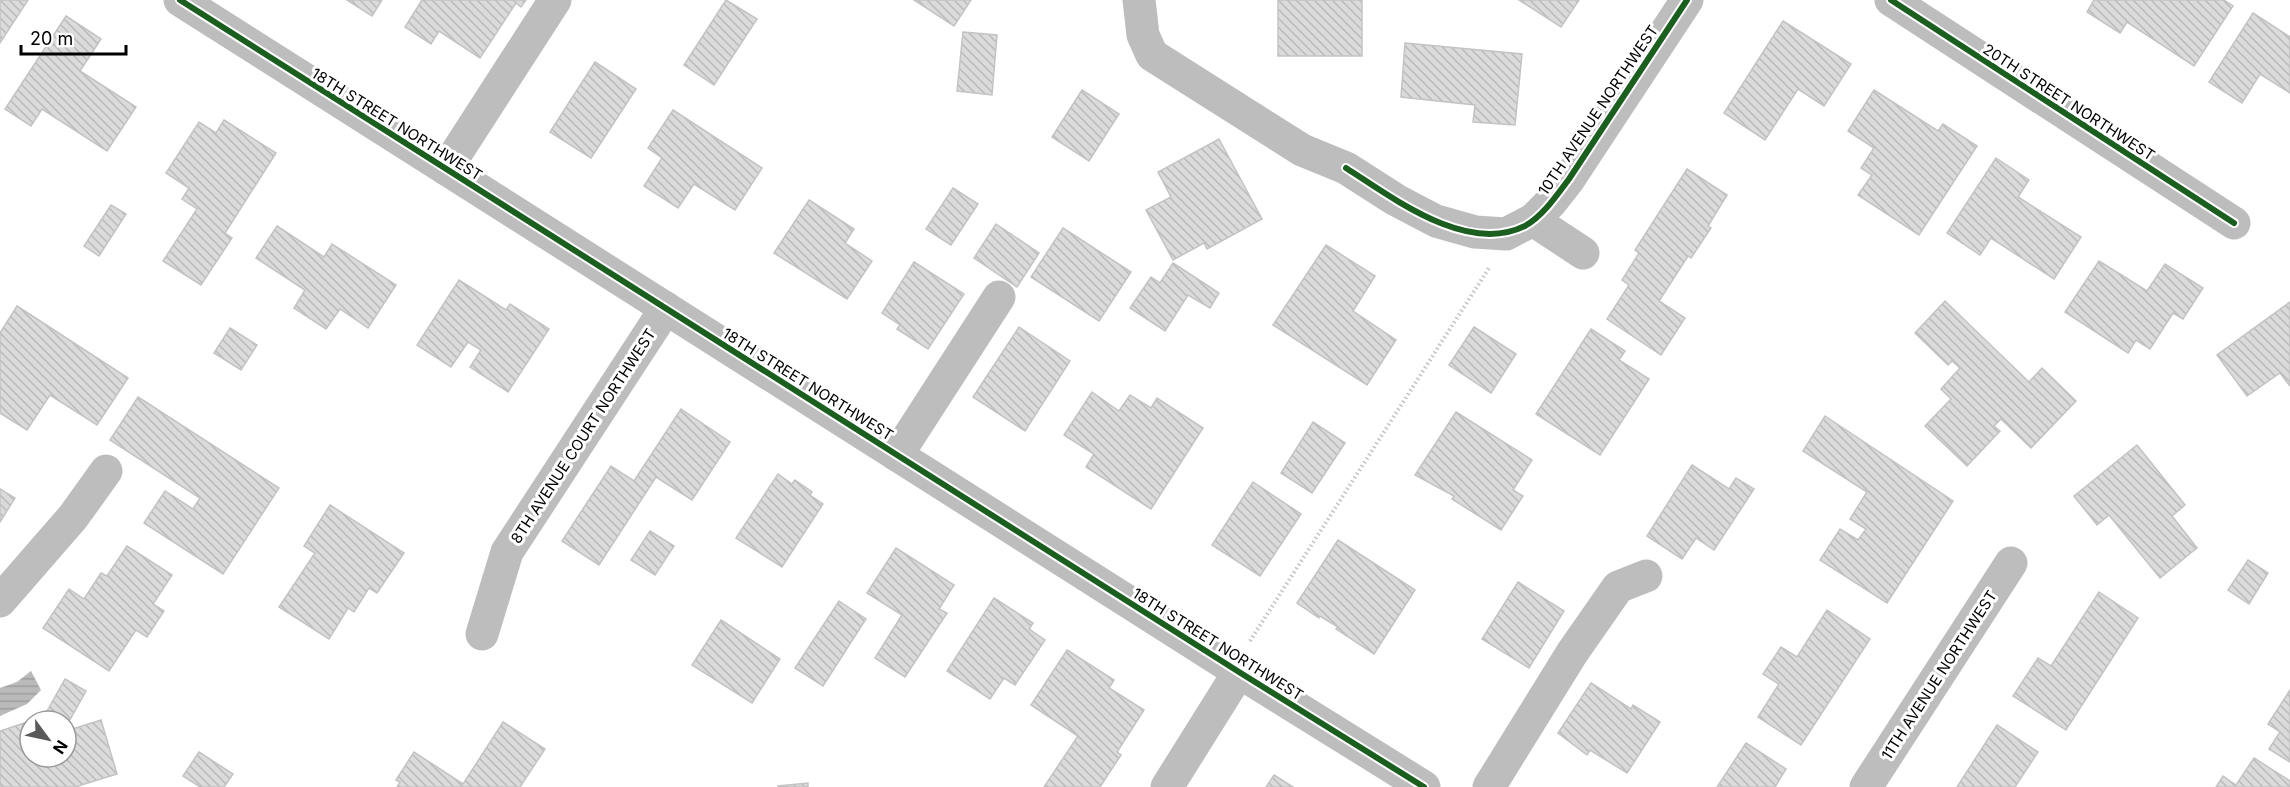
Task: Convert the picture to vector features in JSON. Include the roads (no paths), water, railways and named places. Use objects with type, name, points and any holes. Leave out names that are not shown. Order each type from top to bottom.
[{"type":"street","name":"18TH STREET NORTHWEST","points":[[180,0],[1424,787]]},
{"type":"street","points":[[446,169],[555,0]]},
{"type":"street","points":[[1139,0],[1143,36],[1152,55],[1302,150],[1346,168],[1423,215],[1462,229],[1512,227],[1583,253]]},
{"type":"street","name":"10TH AVENUE NORTHWEST","points":[[1512,227],[1551,202],[1569,179],[1687,0]]},
{"type":"street","name":"20TH STREET NORTHWEST","points":[[1891,0],[2234,223]]},
{"type":"street","points":[[897,455],[999,297]]},
{"type":"street","name":"8TH AVENUE COURT NORTHWEST","points":[[482,634],[507,552],[666,308]]},
{"type":"street","points":[[0,601],[73,517],[106,471]]},
{"type":"street","name":"11TH AVENUE NORTHWEST","points":[[1866,787],[2011,563]]},
{"type":"street","points":[[1489,787],[1572,653],[1618,587],[1646,576]]},
{"type":"street","points":[[1167,787],[1239,672]]}]
